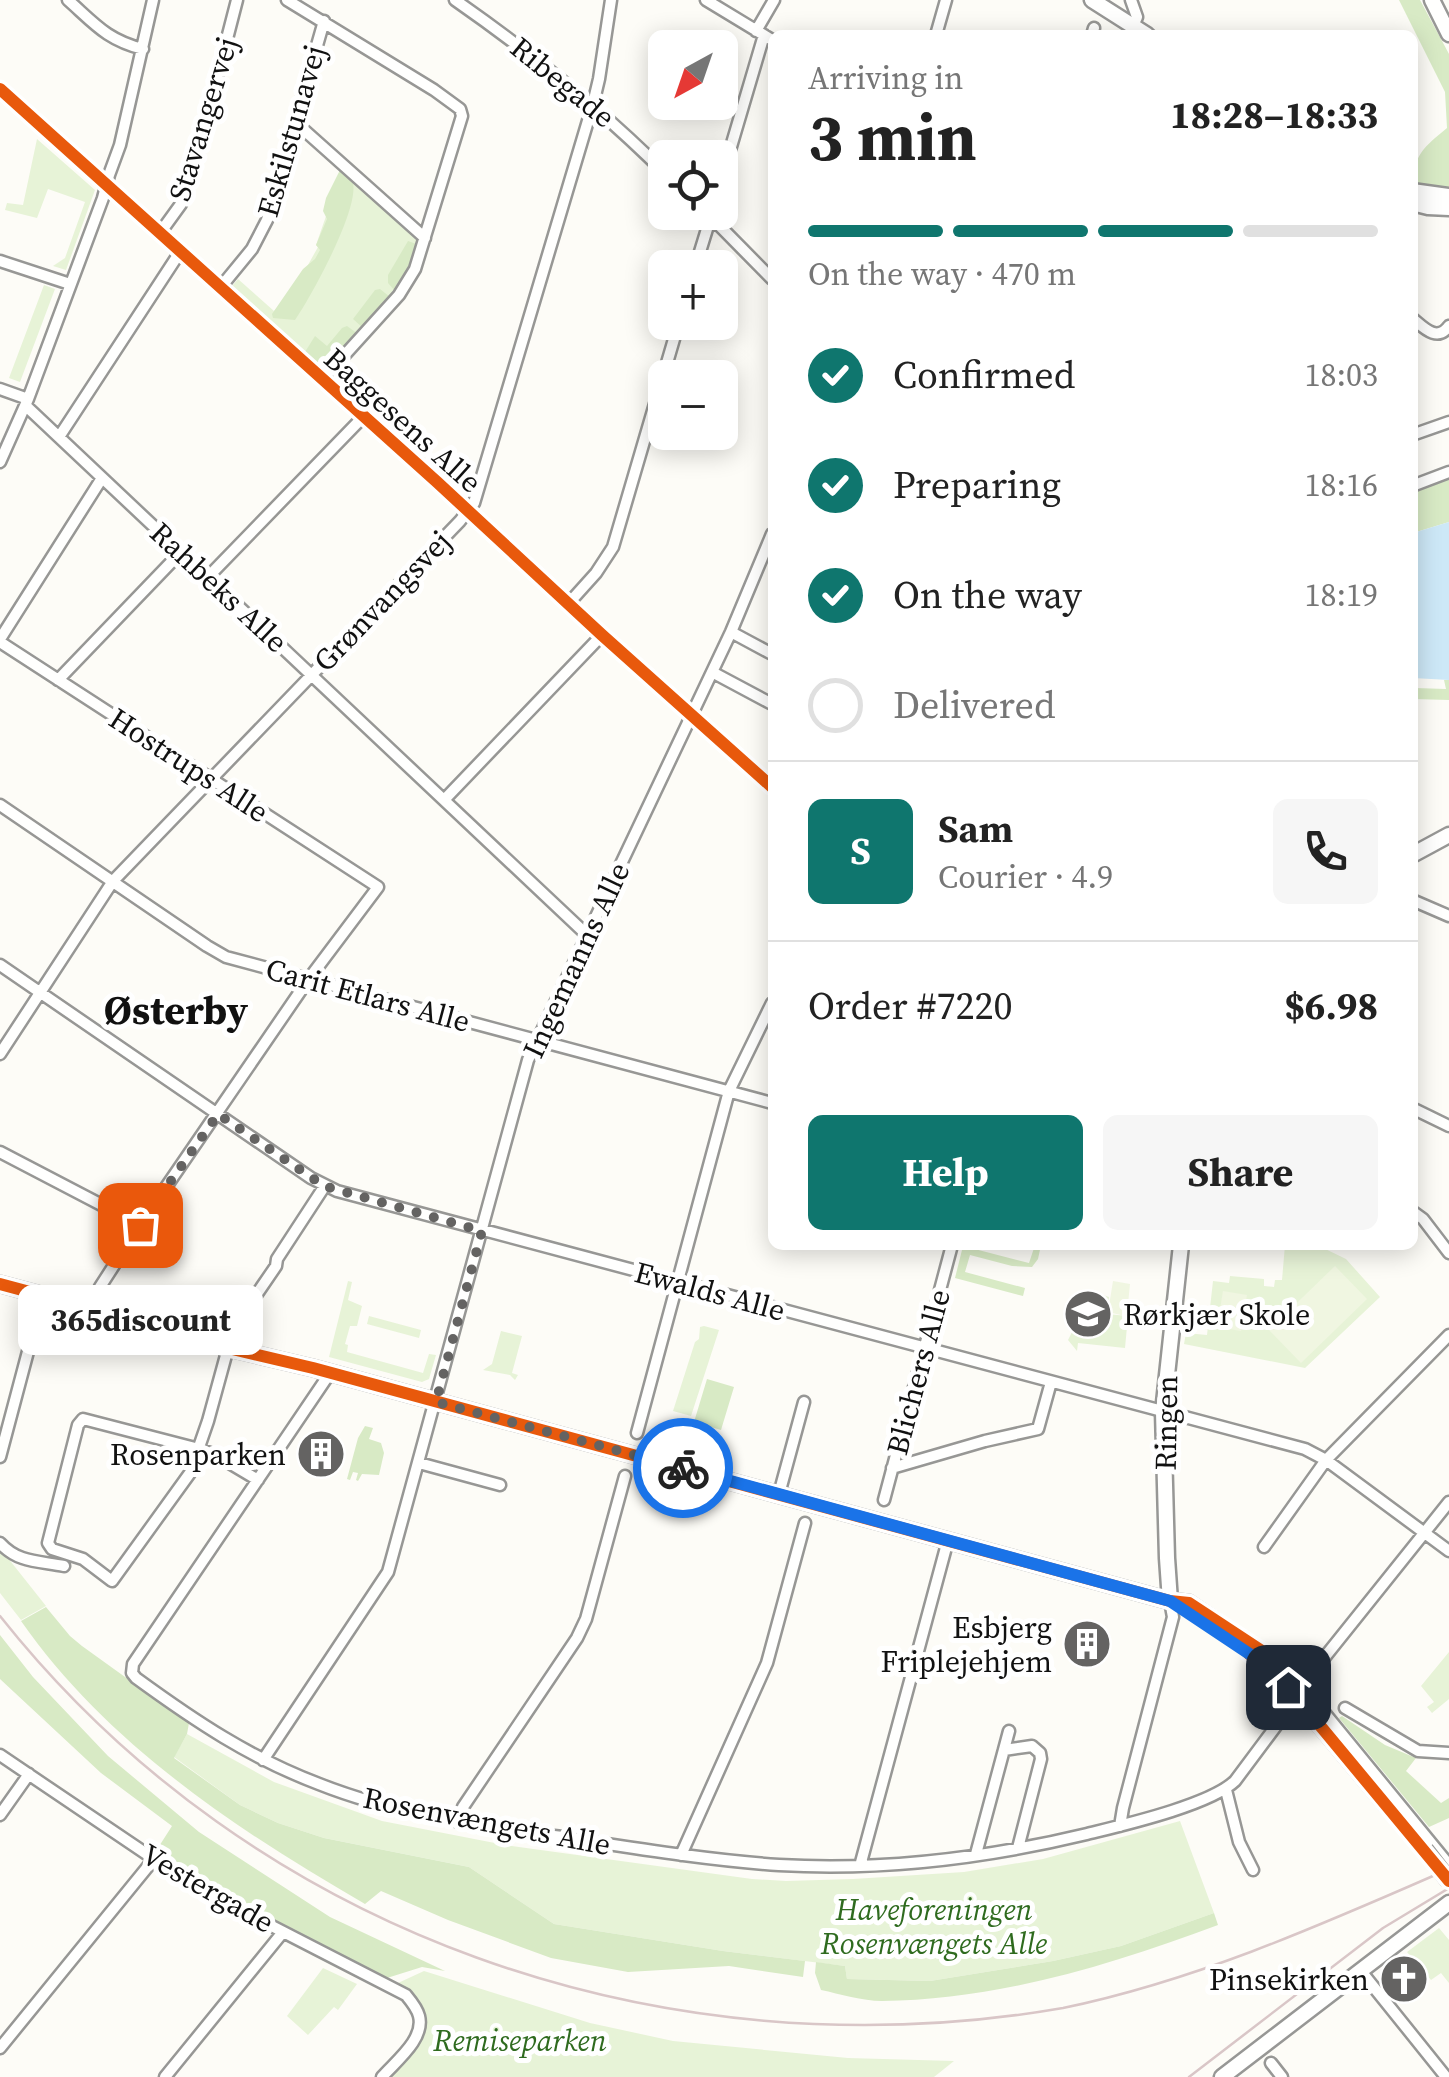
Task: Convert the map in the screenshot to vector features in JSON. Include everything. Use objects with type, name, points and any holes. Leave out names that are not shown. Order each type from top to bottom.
[{"type":"street","points":[[68,0],[109,36],[142,50]]},
{"type":"street","points":[[0,462],[27,402],[120,145],[154,0]]},
{"type":"street","name":"Stavangervej","points":[[160,233],[181,204],[190,182],[238,0]]},
{"type":"street","points":[[287,0],[434,90],[460,110],[462,116],[414,269],[399,295],[322,380]]},
{"type":"street","name":"Ribegade","points":[[455,0],[593,104],[648,156]]},
{"type":"street","name":"Grønvangsvej","points":[[0,1054],[113,881],[467,512],[476,498],[593,104],[611,0]]},
{"type":"street","points":[[706,0],[764,35]]},
{"type":"street","points":[[733,140],[774,0]]},
{"type":"street","points":[[937,30],[946,0]]},
{"type":"street","points":[[1092,0],[1139,30]]},
{"type":"street","points":[[1131,0],[1137,17],[1133,26]]},
{"type":"street","points":[[1435,0],[1449,18]]},
{"type":"street","points":[[1435,0],[1449,34]]},
{"type":"street","name":"Eskilstunavej","points":[[220,288],[252,249],[267,220],[324,21]]},
{"type":"street","name":"Baggesens Alle","points":[[0,90],[768,783]]},
{"type":"street","points":[[295,122],[426,238]]},
{"type":"street","points":[[1418,192],[1449,196]]},
{"type":"street","points":[[1418,205],[1449,208]]},
{"type":"street","points":[[725,230],[768,274]]},
{"type":"street","points":[[59,437],[180,252]]},
{"type":"street","points":[[0,262],[70,284]]},
{"type":"street","points":[[1418,323],[1437,334],[1449,326]]},
{"type":"street","points":[[570,603],[596,574],[613,546],[674,340]]},
{"type":"street","points":[[0,388],[27,402]]},
{"type":"street","name":"Rahbeks Alle","points":[[27,402],[102,478],[586,934]]},
{"type":"street","points":[[208,578],[362,417]]},
{"type":"street","points":[[1418,434],[1449,422]]},
{"type":"street","points":[[1418,484],[1449,472]]},
{"type":"street","points":[[0,640],[102,478]]},
{"type":"street","name":"Ingemanns Alle","points":[[264,1760],[388,1572],[528,1060],[731,632],[768,544]]},
{"type":"street","points":[[58,680],[181,552]]},
{"type":"street","points":[[731,632],[768,652]]},
{"type":"street","points":[[444,800],[602,635]]},
{"type":"street","name":"Hostrups Alle","points":[[0,640],[378,887],[308,980]]},
{"type":"street","points":[[712,672],[768,702]]},
{"type":"street","name":"Carit Etlars Alle","points":[[0,805],[226,957],[768,1102]]},
{"type":"street","points":[[1418,853],[1449,835]]},
{"type":"street","points":[[1418,903],[1449,916]]},
{"type":"street","name":"Ewalds Alle","points":[[0,966],[324,1186],[1304,1449],[1326,1460],[1449,1551]]},
{"type":"street","points":[[92,1308],[100,1288],[140,1225],[308,980]]},
{"type":"street","points":[[637,1432],[729,1091],[768,1011]]},
{"type":"street","points":[[1418,1111],[1449,1126]]},
{"type":"street","points":[[0,1152],[140,1225]]},
{"type":"street","points":[[237,1324],[324,1186]]},
{"type":"street","points":[[1418,1215],[1449,1253]]},
{"type":"street","name":"Blichers Alle","points":[[884,1500],[951,1250]]},
{"type":"street","name":"Ringen","points":[[1170,1601],[1163,1412],[1179,1250]]},
{"type":"street","points":[[0,1284],[1189,1603],[1286,1669],[1449,1880]]},
{"type":"street","points":[[0,1457],[4,1422],[43,1295]]},
{"type":"street","points":[[1264,1546],[1326,1460],[1449,1335]]},
{"type":"street","points":[[228,1348],[198,1449],[190,1473],[112,1581],[83,1558],[48,1544],[78,1426],[84,1419],[198,1449],[216,1454],[258,1480]]},
{"type":"street","name":"Rosenvængets Alle","points":[[330,1373],[133,1664],[136,1678],[196,1722],[264,1760],[360,1799],[458,1822],[681,1855],[779,1864],[860,1866],[1018,1848],[1120,1826],[1226,1790]]},
{"type":"street","points":[[892,1468],[1038,1429],[1050,1382]]},
{"type":"street","points":[[779,1494],[804,1402]]},
{"type":"street","points":[[419,1463],[500,1485]]},
{"type":"street","points":[[458,1822],[463,1807],[577,1638],[586,1619],[625,1476]]},
{"type":"street","points":[[1316,1668],[1449,1502]]},
{"type":"street","points":[[681,1855],[767,1662],[805,1523]]},
{"type":"street","points":[[860,1866],[948,1540]]},
{"type":"street","points":[[0,1542],[9,1553],[27,1561],[64,1566]]},
{"type":"street","points":[[1170,1601],[1271,1670],[1449,1868]]},
{"type":"street","points":[[1120,1826],[1173,1618],[1170,1601]]},
{"type":"street","points":[[1253,1870],[1239,1842],[1226,1790],[1297,1698]]},
{"type":"street","points":[[1345,1708],[1418,1751],[1449,1753]]},
{"type":"street","points":[[976,1854],[1009,1732]]},
{"type":"street","points":[[1004,1750],[1032,1746],[1042,1758],[1018,1848]]},
{"type":"street","name":"Vestergade","points":[[0,1755],[217,1898],[406,1994],[419,2013],[418,2032],[382,2077]]},
{"type":"street","points":[[0,1816],[29,1774]]},
{"type":"street","points":[[0,2048],[154,1859]]},
{"type":"street","points":[[1222,2077],[1449,1903]]},
{"type":"street","points":[[165,2077],[283,1932]]},
{"type":"street","points":[[1360,1970],[1446,2077]]},
{"type":"street","points":[[1271,2063],[1282,2077]]},
{"type":"green space","points":[[1399,0],[1420,0],[1449,54],[1449,188],[1418,187],[1421,152],[1447,128],[1445,92],[1418,38],[1418,30],[1414,30]]},
{"type":"green space","points":[[37,139],[95,190],[66,270],[53,266],[65,258],[85,202],[48,189],[37,218],[5,210],[7,203],[23,205]]},
{"type":"green space","points":[[340,170],[351,179],[353,192],[343,229],[295,320],[273,318],[303,269],[320,250],[316,245],[327,219],[323,211],[326,198]]},
{"type":"green space","points":[[342,170],[420,239],[392,293],[325,370],[232,286],[238,279],[274,311],[294,290],[318,247]]},
{"type":"green space","points":[[408,241],[419,245],[395,291],[388,283],[388,275]]},
{"type":"green space","points":[[44,285],[55,289],[20,382],[9,378]]},
{"type":"green space","points":[[380,289],[390,297],[363,328],[353,319],[375,290]]},
{"type":"green space","points":[[347,326],[358,334],[331,363],[320,366],[305,352],[315,336],[327,346]]},
{"type":"green space","points":[[1449,479],[1449,522],[1418,531],[1418,490]]},
{"type":"green space","points":[[1444,680],[1449,680],[1449,700],[1418,699],[1418,688],[1446,689]]},
{"type":"green space","points":[[962,1250],[979,1250],[1029,1263],[1033,1250],[1040,1250],[1032,1267],[970,1255],[965,1272],[1025,1288],[1023,1296],[955,1278]]},
{"type":"green space","points":[[1285,1250],[1327,1250],[1346,1259],[1380,1297],[1305,1368],[1184,1344],[1186,1333],[1207,1335],[1213,1281],[1229,1283],[1230,1276],[1264,1279],[1264,1286],[1274,1287],[1275,1280],[1282,1280]]},
{"type":"green space","points":[[1335,1266],[1367,1299],[1301,1363],[1269,1330]]},
{"type":"green space","points":[[348,1281],[352,1282],[348,1300],[362,1306],[357,1326],[350,1326],[347,1352],[423,1373],[429,1354],[436,1355],[429,1379],[422,1382],[329,1357]]},
{"type":"green space","points":[[1113,1281],[1130,1284],[1125,1316],[1108,1312]]},
{"type":"green space","points":[[1223,1291],[1247,1295],[1241,1331],[1217,1327]]},
{"type":"green space","points":[[1097,1293],[1109,1297],[1107,1314],[1128,1316],[1125,1348],[1078,1343],[1077,1351],[1068,1340],[1074,1328],[1081,1327],[1080,1318]]},
{"type":"green space","points":[[369,1316],[421,1330],[419,1338],[367,1324]]},
{"type":"green space","points":[[700,1327],[719,1330],[691,1416],[673,1411]]},
{"type":"green space","points":[[501,1331],[522,1336],[512,1373],[518,1375],[515,1380],[510,1375],[483,1370],[492,1364]]},
{"type":"green space","points":[[707,1379],[734,1387],[721,1430],[694,1422]]},
{"type":"green space","points":[[365,1426],[373,1428],[369,1439],[381,1443],[384,1453],[379,1475],[362,1474],[358,1481],[358,1473],[353,1472],[350,1480],[347,1479],[358,1438]]},
{"type":"green space","points":[[0,1548],[46,1606],[21,1620],[0,1593]]},
{"type":"green space","points":[[46,1607],[82,1646],[189,1723],[174,1758],[240,1805],[324,1838],[469,1867],[554,1924],[805,1961],[803,1977],[729,1966],[628,1972],[551,1958],[381,1891],[365,1904],[269,1846],[177,1781],[93,1707],[21,1621]]},
{"type":"green space","points":[[0,1635],[33,1677],[108,1756],[199,1832],[330,1917],[445,1971],[422,1967],[387,1978],[210,1889],[156,1851],[172,1826],[101,1773],[0,1679]]},
{"type":"green space","points":[[1449,1652],[1449,1699],[1432,1713],[1427,1707],[1434,1702],[1421,1686]]},
{"type":"green space","points":[[1342,1716],[1385,1745],[1416,1758],[1406,1771],[1441,1803],[1449,1798],[1449,1818],[1429,1827],[1339,1718]]},
{"type":"green space","name":"Haveforeningen Rosenvængets Alle","points":[[187,1734],[274,1782],[382,1821],[505,1845],[752,1879],[853,1879],[964,1872],[1043,1859],[1180,1821],[1214,1913],[1121,1946],[1053,1961],[930,1981],[847,1979],[845,1966],[554,1924],[469,1867],[324,1838],[278,1823],[240,1805],[174,1757]]},
{"type":"green space","points":[[1214,1913],[1218,1925],[1137,1954],[1053,1978],[968,1994],[867,2000],[821,1990],[815,1973],[816,1962],[845,1966],[847,1979],[930,1981],[1121,1946]]},
{"type":"green space","points":[[1439,1928],[1449,1940],[1449,1983],[1441,1973],[1431,1980],[1407,1952]]},
{"type":"green space","points":[[323,1968],[357,1984],[338,2010],[334,2007],[308,2035],[287,2016]]},
{"type":"green space","name":"Remiseparken","points":[[424,1971],[590,2023],[673,2041],[848,2058],[954,2061],[934,2077],[390,2077],[419,2041],[425,2019],[413,1996],[398,1983]]},
{"type":"water","points":[[1449,522],[1449,680],[1418,678],[1418,531]]},
{"type":"railway","points":[[0,1616],[102,1727],[217,1822],[342,1898],[476,1957],[618,1998],[764,2021],[913,2024],[1063,2008],[1211,1966],[1449,1869]]},
{"type":"railway","points":[[1189,2077],[1383,1928],[1449,1888]]},
{"type":"cycle path","points":[[0,89],[768,783]]},
{"type":"cycle path","points":[[0,1284],[1189,1603],[1268,1655]]},
{"type":"cycle path","points":[[1249,1654],[1288,1687],[1449,1881]]},
{"type":"way so far","points":[[140,1225],[218,1114],[337,1192],[482,1231],[436,1402],[683,1468]]},
{"type":"place","name":"365discount","points":[[140,1225]]},
{"type":"place","name":"Rørkjær Skole","points":[[1088,1314]]},
{"type":"place","name":"Rosenparken","points":[[321,1454]]},
{"type":"place","name":"Esbjerg Friplejehjem","points":[[1087,1644]]},
{"type":"place","name":"Pinsekirken","points":[[1404,1979]]},
{"type":"district","name":"Østerby","points":[[176,1010]]},
{"type":"route","points":[[683,1468],[1170,1601],[1257,1659],[1288,1687]]}]
